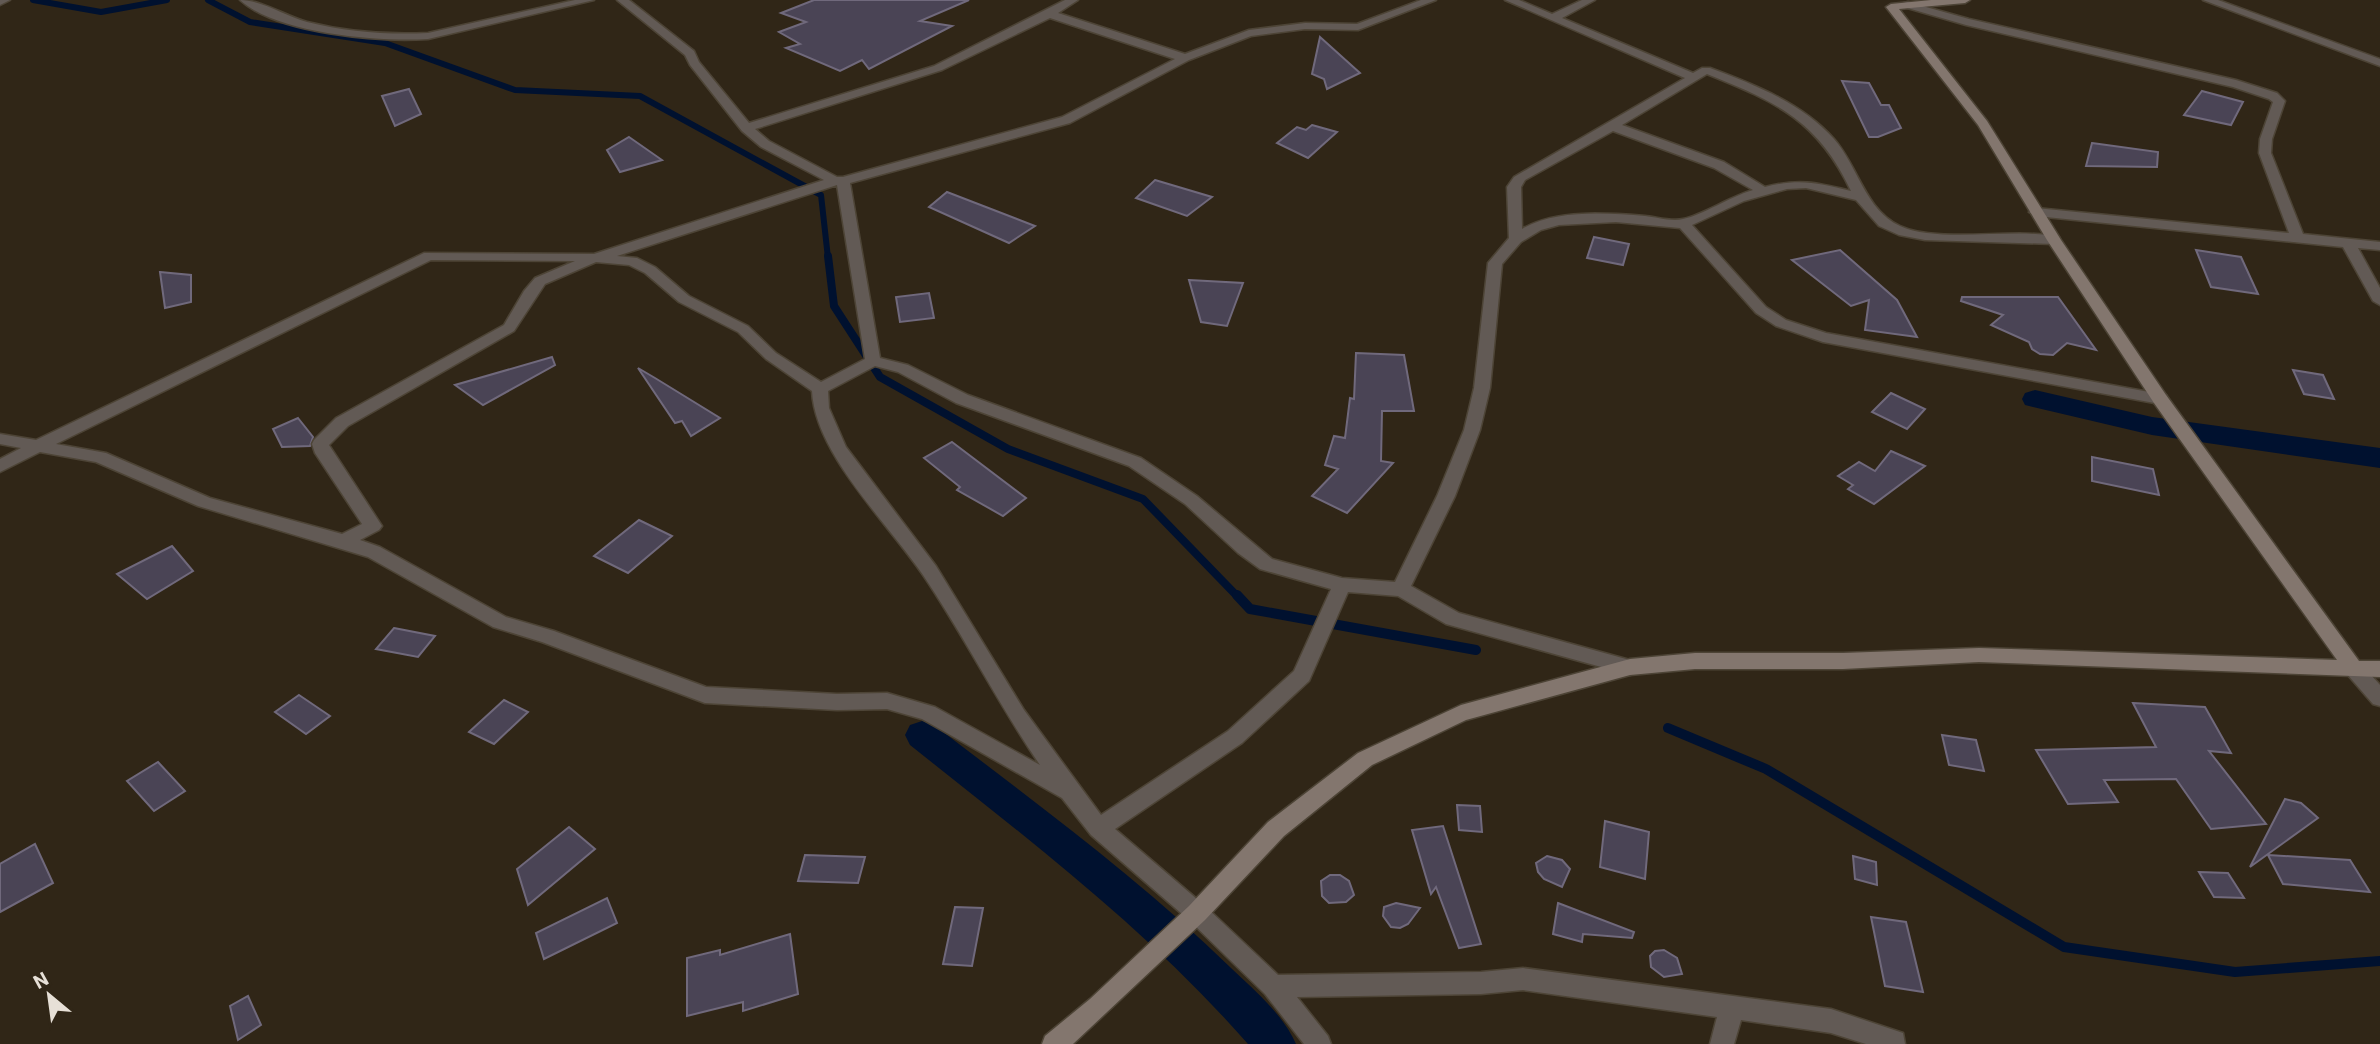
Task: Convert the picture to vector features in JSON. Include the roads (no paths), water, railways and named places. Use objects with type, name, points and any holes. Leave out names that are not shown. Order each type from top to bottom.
[{"type":"street","points":[[0,2],[5,0]]},
{"type":"street","points":[[245,0],[272,13],[329,30],[402,38],[428,36],[589,0]]},
{"type":"street","points":[[622,0],[690,53],[694,63],[746,128],[765,144],[839,181]]},
{"type":"street","points":[[746,128],[938,68],[1073,0]]},
{"type":"street","points":[[344,541],[373,526],[323,453],[320,444],[326,435],[342,422],[509,328],[522,313],[533,286],[592,260],[839,181],[1066,120],[1185,58],[1249,33],[1295,27],[1358,27],[1432,0]]},
{"type":"street","points":[[1510,0],[1695,78]]},
{"type":"street","points":[[1553,18],[1590,0]]},
{"type":"street","points":[[1888,3],[1908,5],[1965,0]]},
{"type":"street","points":[[2208,0],[2380,63]]},
{"type":"street","points":[[1888,3],[1983,124],[2054,240],[2160,399],[2354,669],[2380,698]]},
{"type":"street","points":[[1908,5],[1951,19],[2236,84],[2273,96],[2279,101],[2266,139],[2265,153],[2298,239]]},
{"type":"street","points":[[1049,14],[1185,58]]},
{"type":"street","points":[[1516,239],[1514,187],[1520,177],[1706,70],[1749,87],[1796,114],[1827,138],[1842,157],[1861,197],[1884,223],[1899,232],[1925,236],[2054,240]]},
{"type":"street","points":[[1612,126],[1719,165],[1765,192]]},
{"type":"street","points":[[839,181],[873,361]]},
{"type":"street","points":[[1401,589],[1446,496],[1472,429],[1482,388],[1495,263],[1516,239],[1536,227],[1559,221],[1616,218],[1684,224],[1739,198],[1787,185],[1806,184],[1861,197]]},
{"type":"street","points":[[2036,212],[2380,246]]},
{"type":"street","points":[[1684,224],[1761,310],[1781,323],[1824,337],[2160,399]]},
{"type":"street","points":[[2349,244],[2380,301]]},
{"type":"street","points":[[0,466],[429,256],[584,257],[592,260],[632,261],[650,270],[684,299],[743,329],[771,356],[827,386]]},
{"type":"street","points":[[1319,1044],[1273,986],[1197,913],[1100,828],[1071,793],[1017,716],[930,570],[838,449],[821,408],[827,386],[873,361],[903,368],[962,399],[1040,425],[1135,462],[1191,500],[1244,548],[1266,564],[1342,585],[1401,589],[1453,619],[1630,667]]},
{"type":"street","points":[[0,439],[100,457],[204,502],[344,541],[374,552],[500,622],[547,636],[705,695],[837,702],[887,701],[928,713],[1071,793]]},
{"type":"street","points":[[1100,828],[1235,737],[1302,676],[1342,585]]},
{"type":"street","points":[[1054,1044],[1098,1007],[1197,913],[1276,829],[1365,759],[1461,713],[1630,667],[1695,661],[1843,661],[1979,655],[2380,669]]},
{"type":"street","points":[[1273,986],[1481,983],[1523,979],[1831,1021],[1894,1041]]},
{"type":"street","points":[[1721,1044],[1732,1008]]},
{"type":"waterway","points":[[33,0],[101,12],[167,0]]},
{"type":"waterway","points":[[208,0],[250,22],[385,43],[515,90],[640,96],[821,195],[828,258]]},
{"type":"waterway","points":[[828,256],[834,306],[880,377],[1008,449],[1143,499],[1238,597]]},
{"type":"waterway","points":[[2035,399],[2152,426],[2380,458]]},
{"type":"waterway","points":[[1237,595],[1250,609],[1476,650]]},
{"type":"waterway","points":[[1668,728],[1766,769],[2064,947],[2235,972],[2380,961]]},
{"type":"waterway","points":[[922,735],[1151,919],[1236,1000],[1275,1044]]}]
